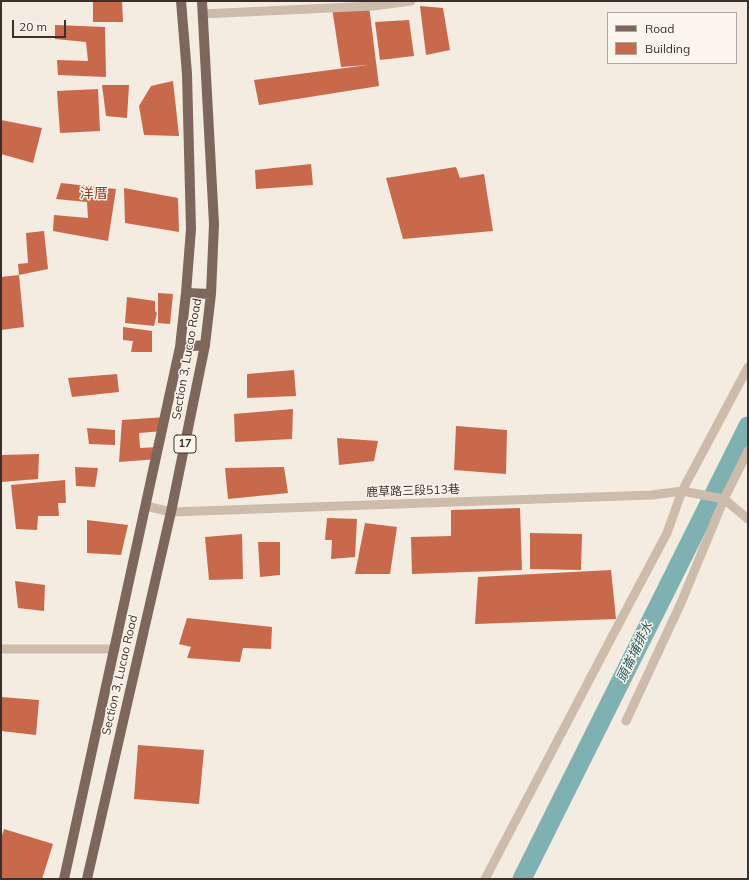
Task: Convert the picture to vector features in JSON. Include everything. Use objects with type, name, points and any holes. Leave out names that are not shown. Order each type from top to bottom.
[{"type":"main road","name":"Section 3, Lucao Road","points":[[64,879],[180,347],[191,230],[187,74],[181,1]]},
{"type":"main road","name":"Section 3, Lucao Road","points":[[87,879],[171,512],[205,345],[211,294],[214,224],[202,1]]},
{"type":"main road","points":[[186,293],[211,294]]},
{"type":"main road","points":[[180,347],[205,345]]},
{"type":"lane","points":[[202,14],[373,6],[411,1]]},
{"type":"lane","points":[[485,879],[603,652],[667,533],[682,491],[748,367]]},
{"type":"lane","points":[[626,721],[681,603],[724,499],[748,451]]},
{"type":"lane","name":"鹿草路三段513巷","points":[[146,506],[171,512],[652,495],[682,491],[724,499]]},
{"type":"lane","points":[[724,499],[748,519]]},
{"type":"lane","points":[[1,649],[115,649]]},
{"type":"building","points":[[93,1],[122,1],[123,22],[93,22]]},
{"type":"building","points":[[369,6],[379,86],[259,105],[254,80],[368,65],[341,67],[332,8]]},
{"type":"building","points":[[420,6],[443,8],[450,50],[426,55]]},
{"type":"building","points":[[409,20],[414,56],[380,60],[375,22]]},
{"type":"building","points":[[55,25],[105,27],[106,77],[58,75],[57,60],[88,61],[86,42],[55,39]]},
{"type":"building","points":[[173,81],[179,136],[144,135],[139,106],[151,86]]},
{"type":"building","points":[[102,85],[129,85],[127,118],[106,116]]},
{"type":"building","points":[[98,89],[100,131],[60,133],[57,91]]},
{"type":"building","points":[[1,120],[42,128],[33,163],[1,154]]},
{"type":"building","points":[[311,164],[313,185],[256,189],[255,170]]},
{"type":"building","points":[[456,167],[460,178],[484,174],[493,231],[403,239],[386,178]]},
{"type":"building","points":[[61,183],[116,189],[108,241],[53,231],[54,215],[88,218],[87,202],[56,199]]},
{"type":"building","points":[[124,188],[178,198],[179,232],[125,223]]},
{"type":"building","points":[[44,231],[48,269],[19,275],[18,264],[28,263],[26,233]]},
{"type":"building","points":[[19,275],[24,327],[1,330],[1,277]]},
{"type":"building","points":[[158,293],[173,294],[170,324],[158,323]]},
{"type":"building","points":[[127,297],[155,301],[155,311],[157,313],[154,326],[125,323]]},
{"type":"building","points":[[123,327],[152,331],[152,352],[131,352],[133,341],[123,340]]},
{"type":"building","points":[[294,370],[296,396],[247,398],[247,374]]},
{"type":"building","points":[[117,374],[119,392],[72,397],[68,378]]},
{"type":"building","points":[[293,409],[292,439],[235,442],[234,414]]},
{"type":"building","points":[[166,417],[163,431],[139,433],[140,448],[160,447],[158,459],[119,462],[122,420]]},
{"type":"building","points":[[456,426],[507,430],[506,474],[454,470]]},
{"type":"building","points":[[87,428],[115,430],[115,445],[89,444]]},
{"type":"building","points":[[337,438],[378,441],[374,461],[339,465]]},
{"type":"building","points":[[39,454],[38,479],[1,482],[1,455]]},
{"type":"building","points":[[75,467],[98,468],[95,487],[76,486]]},
{"type":"building","points":[[284,467],[288,493],[228,499],[225,468]]},
{"type":"building","points":[[65,480],[66,503],[58,503],[59,516],[38,516],[37,530],[16,529],[11,485]]},
{"type":"building","points":[[520,508],[522,570],[412,574],[411,537],[451,536],[451,510]]},
{"type":"building","points":[[327,518],[357,519],[355,557],[331,559],[332,540],[325,540]]},
{"type":"building","points":[[87,520],[128,525],[121,555],[87,553]]},
{"type":"building","points":[[365,523],[397,527],[390,574],[355,574]]},
{"type":"building","points":[[530,533],[582,534],[581,570],[530,569]]},
{"type":"building","points":[[242,534],[243,579],[209,580],[205,537]]},
{"type":"building","points":[[258,542],[280,542],[280,575],[260,577]]},
{"type":"building","points":[[611,570],[616,619],[475,624],[478,577]]},
{"type":"building","points":[[15,581],[45,585],[44,611],[18,608]]},
{"type":"building","points":[[187,618],[272,627],[271,649],[243,648],[240,662],[187,658],[191,647],[179,644]]},
{"type":"building","points":[[1,697],[39,700],[36,735],[1,731]]},
{"type":"building","points":[[138,745],[204,750],[199,804],[134,799]]},
{"type":"building","points":[[4,829],[53,844],[42,879],[1,879],[1,839]]},
{"type":"waterway","name":"頭崙埔排水","points":[[522,879],[748,426]]},
{"type":"district","name":"洋厝","points":[[94,194]]}]
